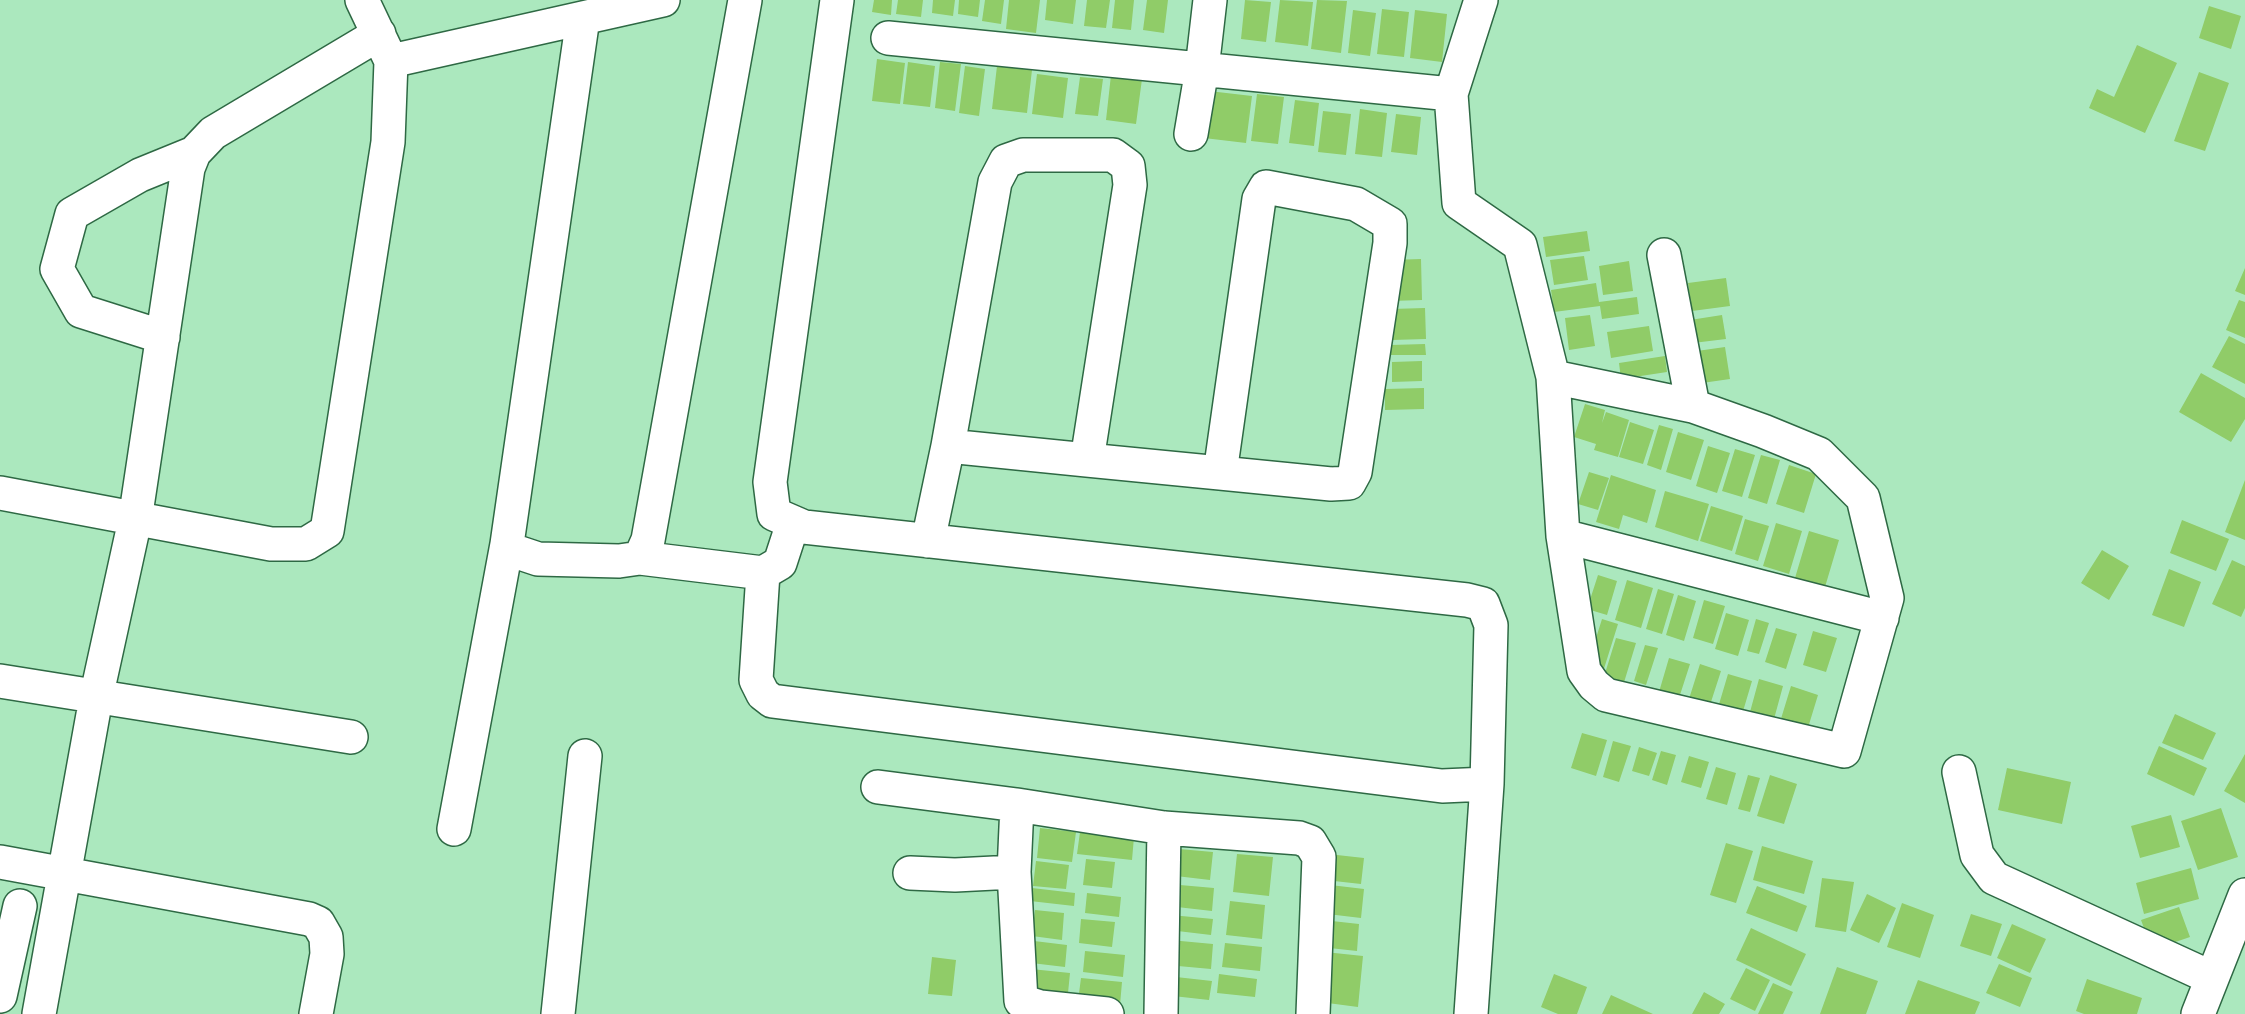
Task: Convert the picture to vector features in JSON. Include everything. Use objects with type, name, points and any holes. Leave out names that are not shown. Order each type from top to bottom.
[{"type":"street","points":[[0,493],[270,544],[306,544],[327,531],[388,142],[385,47],[362,0]]},
{"type":"street","points":[[39,1014],[96,698],[135,520],[183,190],[194,153],[213,133],[385,47],[583,18],[663,0]]},
{"type":"street","points":[[640,558],[648,540],[745,0]]},
{"type":"street","points":[[837,0],[770,482],[774,514],[804,527],[1455,598],[1483,604],[1491,625],[1487,784],[1470,1014]]},
{"type":"street","points":[[1191,134],[1210,0]]},
{"type":"street","points":[[1481,0],[1451,94],[1459,203],[1520,245],[1553,377],[1563,536],[1584,671],[1594,685],[1606,695],[1844,750],[1887,598],[1863,498],[1820,454],[1763,431],[1693,406],[1553,377]]},
{"type":"street","points":[[454,829],[507,544],[583,18]]},
{"type":"street","points":[[888,38],[1451,94]]},
{"type":"street","points":[[163,337],[81,311],[57,268],[72,214],[140,175],[194,153]]},
{"type":"street","points":[[928,541],[948,446],[995,182],[1006,161],[1023,155],[1113,155],[1128,166],[1130,185],[1087,460]]},
{"type":"street","points":[[948,446],[1087,460],[1331,484],[1349,483],[1355,472],[1390,243],[1390,224],[1356,204],[1266,187],[1259,199],[1220,473]]},
{"type":"street","points":[[1664,255],[1693,406]]},
{"type":"street","points":[[507,544],[514,551],[538,559],[619,561],[640,558],[763,573],[780,563],[793,523]]},
{"type":"street","points":[[1563,536],[1882,618]]},
{"type":"street","points":[[763,573],[756,680],[763,694],[772,701],[1442,786],[1487,784]]},
{"type":"street","points":[[0,681],[351,737]]},
{"type":"street","points":[[558,1014],[585,756]]},
{"type":"street","points":[[1959,771],[1977,855],[1994,878],[2212,978]]},
{"type":"street","points":[[878,787],[1017,805],[1164,828],[1299,838],[1310,842],[1318,856],[1313,1014]]},
{"type":"street","points":[[1017,805],[1008,1007],[1040,1007],[1107,1014]]},
{"type":"street","points":[[1161,1014],[1164,828]]},
{"type":"street","points":[[0,862],[318,923],[326,937],[327,954],[316,1014]]},
{"type":"street","points":[[910,873],[954,875],[1014,872]]},
{"type":"street","points":[[2198,1014],[2245,895]]},
{"type":"street","points":[[0,996],[20,906]]},
{"type":"building","points":[[874,0],[892,0],[891,15],[872,12]]},
{"type":"building","points":[[898,0],[923,0],[921,17],[896,14]]},
{"type":"building","points":[[933,0],[955,0],[953,16],[932,13]]},
{"type":"building","points":[[959,0],[980,0],[978,17],[958,14]]},
{"type":"building","points":[[985,0],[1004,0],[1001,24],[982,21]]},
{"type":"building","points":[[1009,0],[1040,0],[1036,33],[1006,29]]},
{"type":"building","points":[[1047,0],[1076,0],[1073,24],[1045,20]]},
{"type":"building","points":[[1087,0],[1110,0],[1106,28],[1084,26]]},
{"type":"building","points":[[1115,0],[1134,0],[1131,30],[1112,28]]},
{"type":"building","points":[[1147,0],[1168,0],[1164,33],[1143,30]]},
{"type":"building","points":[[1245,0],[1271,2],[1266,42],[1241,39]]},
{"type":"building","points":[[1280,0],[1313,2],[1308,46],[1275,42]]},
{"type":"building","points":[[1317,0],[1347,1],[1341,53],[1311,49]]},
{"type":"building","points":[[2209,6],[2241,16],[2231,49],[2199,38]]},
{"type":"building","points":[[1382,9],[1409,12],[1404,57],[1377,54]]},
{"type":"building","points":[[1353,10],[1376,13],[1370,56],[1348,53]]},
{"type":"building","points":[[1415,10],[1447,14],[1442,62],[1410,58]]},
{"type":"building","points":[[2137,45],[2177,63],[2145,133],[2089,108],[2097,89],[2114,97]]},
{"type":"building","points":[[877,59],[905,63],[900,104],[872,101]]},
{"type":"building","points":[[908,62],[935,66],[930,107],[903,104]]},
{"type":"building","points":[[940,62],[961,64],[955,111],[935,108]]},
{"type":"building","points":[[965,66],[985,69],[979,116],[959,113]]},
{"type":"building","points":[[997,66],[1032,70],[1027,113],[992,109]]},
{"type":"building","points":[[2199,72],[2229,83],[2205,151],[2174,141]]},
{"type":"building","points":[[1037,74],[1068,78],[1063,118],[1032,114]]},
{"type":"building","points":[[1111,75],[1142,79],[1136,124],[1106,120]]},
{"type":"building","points":[[1080,77],[1103,79],[1098,116],[1075,114]]},
{"type":"building","points":[[1209,91],[1252,96],[1246,143],[1204,138]]},
{"type":"building","points":[[1257,94],[1284,97],[1278,144],[1251,141]]},
{"type":"building","points":[[1295,100],[1319,103],[1314,146],[1289,143]]},
{"type":"building","points":[[1360,109],[1387,113],[1382,157],[1355,154]]},
{"type":"building","points":[[1323,111],[1351,114],[1346,155],[1318,152]]},
{"type":"building","points":[[1396,114],[1421,117],[1417,155],[1391,152]]},
{"type":"building","points":[[1587,231],[1590,251],[1546,257],[1543,237]]},
{"type":"building","points":[[1584,256],[1588,280],[1554,285],[1550,260]]},
{"type":"building","points":[[1421,259],[1422,300],[1391,301],[1390,260]]},
{"type":"building","points":[[1629,261],[1633,291],[1603,295],[1599,266]]},
{"type":"building","points":[[2245,268],[2245,295],[2235,291]]},
{"type":"building","points":[[1726,278],[1730,306],[1692,311],[1688,283]]},
{"type":"building","points":[[1596,283],[1599,302],[1637,297],[1639,314],[1602,319],[1600,306],[1554,312],[1551,290]]},
{"type":"building","points":[[2239,300],[2245,302],[2245,338],[2226,330]]},
{"type":"building","points":[[1425,308],[1426,339],[1392,340],[1391,309]]},
{"type":"building","points":[[1590,315],[1595,346],[1569,350],[1565,318]]},
{"type":"building","points":[[1722,315],[1726,339],[1693,343],[1690,320]]},
{"type":"building","points":[[1649,326],[1653,351],[1611,358],[1607,332]]},
{"type":"building","points":[[2229,336],[2245,344],[2245,384],[2212,367]]},
{"type":"building","points":[[1425,344],[1426,355],[1391,355],[1391,345]]},
{"type":"building","points":[[1725,347],[1730,379],[1702,383],[1697,351]]},
{"type":"building","points":[[1665,356],[1667,372],[1621,379],[1619,363]]},
{"type":"building","points":[[1422,361],[1422,381],[1392,382],[1392,362]]},
{"type":"building","points":[[2201,373],[2245,398],[2245,419],[2231,442],[2179,412]]},
{"type":"building","points":[[1424,388],[1424,409],[1385,410],[1385,389]]},
{"type":"building","points":[[1585,404],[1605,410],[1602,423],[1606,412],[1629,420],[1618,457],[1594,450],[1596,444],[1574,437]]},
{"type":"building","points":[[1630,422],[1654,430],[1643,464],[1619,457]]},
{"type":"building","points":[[1659,425],[1673,429],[1661,470],[1647,465]]},
{"type":"building","points":[[1678,432],[1704,440],[1691,480],[1666,472]]},
{"type":"building","points":[[1708,446],[1730,453],[1717,493],[1696,486]]},
{"type":"building","points":[[1735,449],[1755,455],[1742,497],[1722,491]]},
{"type":"building","points":[[1761,455],[1780,460],[1767,504],[1748,498]]},
{"type":"building","points":[[1789,465],[1816,474],[1804,513],[1776,504]]},
{"type":"building","points":[[1589,472],[1609,478],[1598,510],[1578,504]]},
{"type":"building","points":[[1611,475],[1656,490],[1647,523],[1623,515],[1619,529],[1596,522]]},
{"type":"building","points":[[2245,480],[2245,540],[2225,532]]},
{"type":"building","points":[[1665,491],[1709,504],[1698,541],[1655,527]]},
{"type":"building","points":[[1711,506],[1743,516],[1732,551],[1700,541]]},
{"type":"building","points":[[1745,519],[1769,526],[1758,561],[1735,554]]},
{"type":"building","points":[[2182,520],[2229,539],[2216,571],[2170,553]]},
{"type":"building","points":[[1776,523],[1802,531],[1789,574],[1763,566]]},
{"type":"building","points":[[1809,531],[1839,540],[1825,587],[1795,578]]},
{"type":"building","points":[[2102,550],[2129,566],[2109,600],[2081,583]]},
{"type":"building","points":[[2232,560],[2245,566],[2245,608],[2241,617],[2212,604]]},
{"type":"building","points":[[2169,569],[2201,582],[2184,627],[2152,615]]},
{"type":"building","points":[[1598,575],[1617,581],[1607,615],[1587,609]]},
{"type":"building","points":[[1627,580],[1653,588],[1641,628],[1615,620]]},
{"type":"building","points":[[1658,589],[1674,594],[1662,634],[1646,629]]},
{"type":"building","points":[[1678,595],[1696,601],[1684,641],[1666,635]]},
{"type":"building","points":[[1704,600],[1725,606],[1713,644],[1693,638]]},
{"type":"building","points":[[1726,613],[1749,620],[1738,656],[1715,649]]},
{"type":"building","points":[[1602,619],[1618,624],[1602,675],[1586,670]]},
{"type":"building","points":[[1756,619],[1769,623],[1759,654],[1747,651]]},
{"type":"building","points":[[1776,628],[1797,634],[1786,669],[1765,662]]},
{"type":"building","points":[[1813,631],[1837,638],[1826,672],[1803,665]]},
{"type":"building","points":[[1616,638],[1636,643],[1622,689],[1602,683]]},
{"type":"building","points":[[1645,645],[1658,648],[1646,685],[1634,681]]},
{"type":"building","points":[[1669,658],[1690,664],[1679,698],[1659,692]]},
{"type":"building","points":[[1700,664],[1721,671],[1710,705],[1689,699]]},
{"type":"building","points":[[1728,674],[1752,681],[1741,718],[1717,711]]},
{"type":"building","points":[[1759,679],[1783,686],[1774,719],[1750,712]]},
{"type":"building","points":[[1791,686],[1818,695],[1807,731],[1780,722]]},
{"type":"building","points":[[2175,714],[2216,733],[2203,760],[2162,743]]},
{"type":"building","points":[[1582,733],[1607,740],[1596,776],[1571,768]]},
{"type":"building","points":[[1613,741],[1631,746],[1619,782],[1603,777]]},
{"type":"building","points":[[2159,746],[2207,768],[2194,796],[2147,774]]},
{"type":"building","points":[[1639,747],[1657,753],[1649,776],[1632,771]]},
{"type":"building","points":[[1661,751],[1676,755],[1667,785],[1652,780]]},
{"type":"building","points":[[2245,754],[2245,803],[2224,791]]},
{"type":"building","points":[[1689,756],[1709,762],[1701,788],[1681,782]]},
{"type":"building","points":[[1716,767],[1736,773],[1727,805],[1706,799]]},
{"type":"building","points":[[2007,768],[2071,782],[2062,824],[1998,810]]},
{"type":"building","points":[[1748,775],[1760,778],[1750,812],[1738,809]]},
{"type":"building","points":[[1770,775],[1797,784],[1784,824],[1757,816]]},
{"type":"building","points":[[2221,808],[2238,857],[2198,870],[2181,821]]},
{"type":"building","points":[[2171,815],[2180,847],[2140,858],[2131,826]]},
{"type":"building","points":[[1040,828],[1076,832],[1072,862],[1037,858]]},
{"type":"building","points":[[1080,832],[1134,837],[1132,860],[1077,854]]},
{"type":"building","points":[[1726,843],[1753,851],[1736,903],[1710,895]]},
{"type":"building","points":[[1762,846],[1813,861],[1804,894],[1753,880]]},
{"type":"building","points":[[1179,849],[1213,852],[1210,880],[1176,876]]},
{"type":"building","points":[[1237,854],[1273,857],[1269,896],[1233,892]]},
{"type":"building","points":[[1328,854],[1364,858],[1361,884],[1325,880]]},
{"type":"building","points":[[1086,859],[1115,862],[1112,888],[1083,885]]},
{"type":"building","points":[[1036,861],[1069,865],[1066,889],[1033,886]]},
{"type":"building","points":[[2191,868],[2199,899],[2144,914],[2136,883]]},
{"type":"building","points":[[1822,878],[1854,882],[1846,932],[1815,927]]},
{"type":"building","points":[[1322,884],[1364,889],[1361,918],[1319,913]]},
{"type":"building","points":[[1180,885],[1214,888],[1212,911],[1177,907]]},
{"type":"building","points":[[1757,886],[1807,906],[1797,932],[1746,913]]},
{"type":"building","points":[[1032,888],[1075,893],[1074,906],[1030,901]]},
{"type":"building","points":[[1087,893],[1121,897],[1119,917],[1085,913]]},
{"type":"building","points":[[1867,894],[1896,908],[1879,943],[1850,930]]},
{"type":"building","points":[[1230,901],[1265,905],[1262,939],[1226,935]]},
{"type":"building","points":[[1902,903],[1934,915],[1920,958],[1887,947]]},
{"type":"building","points":[[2179,907],[2190,937],[2152,950],[2141,920]]},
{"type":"building","points":[[1035,910],[1064,913],[1062,940],[1032,936]]},
{"type":"building","points":[[1971,914],[2002,924],[1991,956],[1960,946]]},
{"type":"building","points":[[1171,915],[1213,919],[1211,935],[1169,930]]},
{"type":"building","points":[[1081,919],[1115,922],[1112,947],[1079,943]]},
{"type":"building","points":[[1323,920],[1359,924],[1357,951],[1320,947]]},
{"type":"building","points":[[2012,924],[2046,939],[2030,973],[1997,958]]},
{"type":"building","points":[[1751,928],[1806,954],[1791,986],[1736,960]]},
{"type":"building","points":[[1026,940],[1067,945],[1065,967],[1023,962]]},
{"type":"building","points":[[1170,940],[1213,944],[1211,969],[1167,965]]},
{"type":"building","points":[[1225,943],[1262,947],[1260,971],[1222,967]]},
{"type":"building","points":[[1085,951],[1125,955],[1123,977],[1083,972]]},
{"type":"building","points":[[1325,952],[1363,956],[1358,1007],[1320,1002]]},
{"type":"building","points":[[932,957],[956,960],[952,996],[928,994]]},
{"type":"building","points":[[1999,964],[2032,978],[2020,1007],[1986,993]]},
{"type":"building","points":[[1837,967],[1878,981],[1866,1014],[1820,1014]]},
{"type":"building","points":[[1746,968],[1770,980],[1755,1011],[1730,999]]},
{"type":"building","points":[[1031,969],[1070,973],[1067,1003],[1028,999]]},
{"type":"building","points":[[1219,974],[1257,979],[1255,997],[1217,993]]},
{"type":"building","points":[[1554,974],[1587,987],[1577,1014],[1558,1014],[1541,1007]]},
{"type":"building","points":[[1167,976],[1212,981],[1209,1000],[1164,995]]},
{"type":"building","points":[[1081,978],[1122,982],[1120,1005],[1078,1001]]},
{"type":"building","points":[[2087,979],[2142,998],[2137,1014],[2084,1014],[2076,1011]]},
{"type":"building","points":[[1918,980],[1980,1002],[1975,1014],[1905,1014]]},
{"type":"building","points":[[1773,983],[1793,992],[1783,1014],[1758,1014]]},
{"type":"building","points":[[1704,992],[1725,1004],[1719,1014],[1692,1014]]},
{"type":"building","points":[[1611,995],[1653,1014],[1602,1014]]}]
